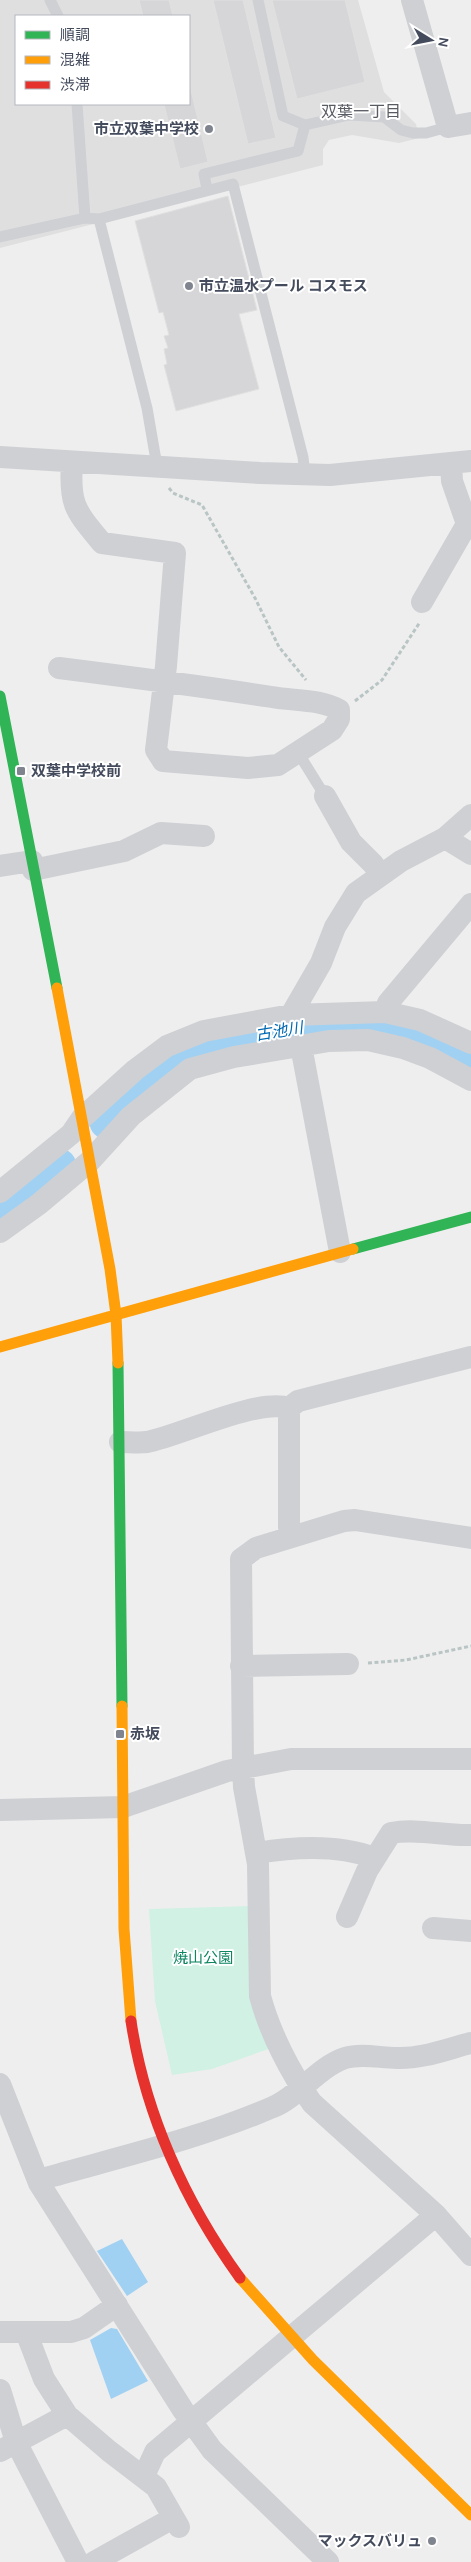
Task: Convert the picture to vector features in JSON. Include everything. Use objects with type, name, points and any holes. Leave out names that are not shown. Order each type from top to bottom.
[{"type":"street","points":[[412,0],[448,127],[471,122]]},
{"type":"street","points":[[0,458],[330,475],[461,462]]},
{"type":"street","points":[[59,668],[163,680],[303,702],[329,704],[339,710],[339,719],[332,730],[278,766],[248,768],[164,761],[156,750],[163,680],[175,553],[102,543],[77,513],[70,492],[72,462]]},
{"type":"street","points":[[422,602],[467,524],[452,481],[461,462]]},
{"type":"street","points":[[0,696],[5,751],[32,866],[82,1118],[110,1269],[116,1315],[120,1442],[122,1807],[126,1987],[136,2050],[149,2099],[165,2144],[187,2193],[209,2233],[244,2284],[290,2338],[471,2514]]},
{"type":"street","points":[[325,796],[351,842],[380,874]]},
{"type":"street","points":[[291,1015],[322,963],[335,927],[356,892],[380,874],[445,838],[471,815]]},
{"type":"street","points":[[0,866],[32,866],[124,851],[161,833],[204,836]]},
{"type":"street","points":[[445,838],[471,854]]},
{"type":"street","points":[[386,1012],[388,1003],[471,904]]},
{"type":"street","points":[[0,1192],[10,1174],[71,1134],[82,1118],[135,1070],[167,1046],[204,1031],[291,1015],[386,1012],[420,1020],[471,1043]]},
{"type":"street","points":[[0,1232],[39,1204],[90,1161],[131,1116],[190,1069],[234,1057],[329,1041],[368,1040],[403,1048],[430,1058],[471,1079]]},
{"type":"street","points":[[300,1046],[340,1252]]},
{"type":"street","points":[[0,1347],[471,1217]]},
{"type":"street","points":[[289,1408],[298,1401],[471,1357]]},
{"type":"street","points":[[120,1442],[147,1442],[244,1412],[281,1406],[289,1408]]},
{"type":"street","points":[[289,1408],[289,1527],[292,1536]]},
{"type":"street","points":[[471,1538],[355,1520],[344,1521],[256,1548],[240,1559],[244,1787],[257,1853],[260,1996],[265,2014],[301,2087],[312,2102],[436,2215],[471,2255]]},
{"type":"street","points":[[241,1666],[348,1664]]},
{"type":"street","points":[[0,1810],[122,1807],[243,1767],[291,1759],[471,1759]]},
{"type":"street","points":[[347,1917],[374,1858],[391,1833],[403,1830],[450,1836],[471,1835]]},
{"type":"street","points":[[257,1853],[322,1848],[361,1853],[374,1858]]},
{"type":"street","points":[[433,1928],[471,1931]]},
{"type":"street","points":[[39,2183],[49,2177],[223,2127],[276,2106],[345,2058],[372,2055],[397,2058],[418,2056],[471,2043]]},
{"type":"street","points":[[0,2084],[39,2183],[192,2422],[212,2450],[328,2562]]},
{"type":"street","points":[[144,2476],[155,2452],[436,2215]]},
{"type":"street","points":[[0,2332],[71,2332],[84,2328],[117,2304]]},
{"type":"street","points":[[26,2332],[44,2379],[67,2415],[109,2451],[156,2487],[176,2522],[94,2562]]},
{"type":"street","points":[[0,2390],[8,2446],[78,2562]]},
{"type":"street","points":[[8,2446],[67,2415]]},
{"type":"lane","points":[[50,0],[58,15]]},
{"type":"lane","points":[[258,0],[283,116],[305,125],[349,115],[384,117],[401,130],[413,134],[426,133],[448,127]]},
{"type":"lane","points":[[77,105],[85,218]]},
{"type":"lane","points":[[207,189],[204,174],[298,151],[305,125]]},
{"type":"lane","points":[[0,237],[85,218],[99,219],[207,189],[233,184],[303,457],[305,474]]},
{"type":"lane","points":[[99,219],[146,408],[157,466]]},
{"type":"lane","points":[[302,759],[325,796]]},
{"type":"path","points":[[157,466],[164,483],[174,493],[202,506],[255,598],[279,647],[313,685]]},
{"type":"path","points":[[339,710],[356,700],[382,680],[426,613],[422,602]]},
{"type":"path","points":[[348,1664],[406,1660],[471,1646]]},
{"type":"shaded area","name":"市立双葉中学校","points":[[0,0],[358,0],[384,92],[416,124],[419,138],[399,143],[352,135],[329,140],[323,149],[323,165],[0,248]]},
{"type":"green space","name":"焼山公園","points":[[252,1906],[274,2047],[212,2069],[172,2075],[155,2001],[149,1909]]},
{"type":"water","points":[[122,2239],[148,2282],[127,2296],[97,2251]]},
{"type":"water","points":[[111,2328],[117,2329],[148,2381],[111,2399],[90,2340]]},
{"type":"building","points":[[139,0],[169,0],[173,15],[143,15]]},
{"type":"building","points":[[213,0],[243,0],[276,138],[248,144]]},
{"type":"building","points":[[272,0],[345,0],[365,82],[297,99]]},
{"type":"building","points":[[190,86],[208,162],[180,169],[164,105],[190,105]]},
{"type":"building","points":[[228,196],[257,310],[239,314],[259,389],[176,411],[164,365],[167,364],[164,349],[168,348],[164,336],[169,335],[163,312],[159,313],[135,221]]},
{"type":"waterway","name":"古池川","points":[[107,1122],[149,1079],[222,1041],[305,1026],[373,1026],[416,1035],[471,1062]]},
{"type":"waterway","name":"古池川","points":[[0,1204],[59,1166]]},
{"type":"traffic: fast","points":[[0,696],[57,988]]},
{"type":"traffic: fast","points":[[353,1249],[471,1217]]},
{"type":"traffic: fast","points":[[118,1363],[122,1706]]},
{"type":"traffic: slow","points":[[57,988],[110,1269],[116,1315],[118,1363]]},
{"type":"traffic: slow","points":[[0,1347],[353,1249]]},
{"type":"traffic: slow","points":[[122,1706],[124,1929],[131,2021]]},
{"type":"traffic: slow","points":[[240,2278],[313,2360],[471,2515]]},
{"type":"traffic: jam","points":[[131,2021],[137,2056],[146,2090],[170,2156],[202,2219],[240,2278]]},
{"type":"place","name":"市立双葉中学校","points":[[209,129]]},
{"type":"place","name":"市立温水プール コスモス","points":[[189,286]]},
{"type":"place","name":"双葉中学校前","points":[[21,771]]},
{"type":"place","name":"赤坂","points":[[120,1734]]},
{"type":"place","name":"マックスバリュ","points":[[432,2541]]},
{"type":"district","name":"双葉一丁目","points":[[361,111]]}]
